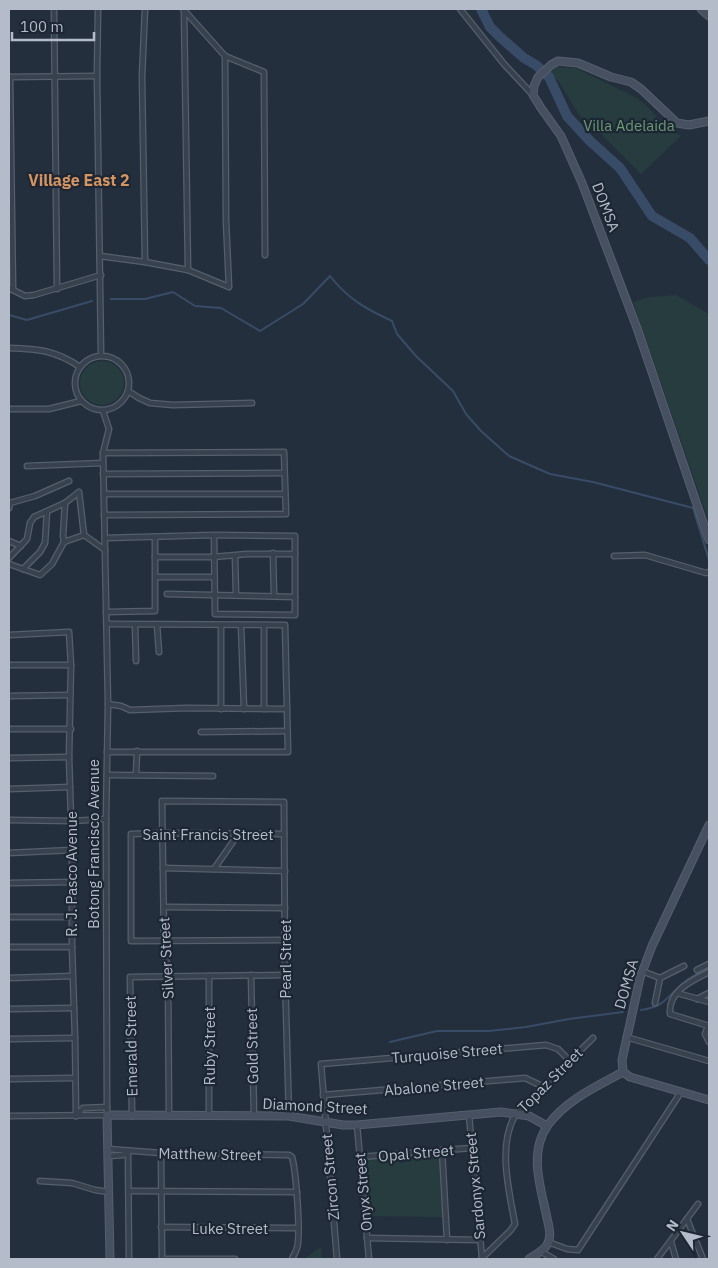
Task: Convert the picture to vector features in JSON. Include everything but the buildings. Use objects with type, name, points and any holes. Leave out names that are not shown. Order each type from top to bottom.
[{"type":"main road","points":[[702,9],[709,16]]},
{"type":"main road","points":[[533,94],[538,77],[547,68],[558,61],[578,63],[636,85],[677,122],[689,125],[709,121]]},
{"type":"main road","name":"DOMSA","points":[[533,94],[561,136],[572,159],[637,328],[709,540]]},
{"type":"main road","name":"DOMSA","points":[[623,1072],[622,1060],[626,1037],[642,971],[709,825]]},
{"type":"main road","points":[[529,1259],[548,1242],[550,1232],[537,1171],[537,1157],[547,1126],[554,1118],[582,1095],[623,1072],[630,1078],[709,1100]]},
{"type":"main road","name":"Diamond Street","points":[[107,1111],[132,1116],[289,1116],[357,1125],[501,1112],[529,1116],[547,1126]]},
{"type":"main road","name":"Botong Francisco Avenue","points":[[107,1111],[110,1259]]},
{"type":"street","points":[[54,9],[57,289]]},
{"type":"street","points":[[98,9],[97,76],[101,355]]},
{"type":"street","points":[[145,9],[142,76],[145,262]]},
{"type":"street","points":[[184,9],[188,270]]},
{"type":"street","points":[[184,9],[225,56],[264,72],[265,255]]},
{"type":"street","points":[[460,9],[504,64],[533,94]]},
{"type":"street","points":[[100,256],[188,270],[229,287],[226,221],[225,56]]},
{"type":"street","points":[[97,76],[9,76],[11,289],[25,296],[34,295],[101,275]]},
{"type":"street","points":[[9,348],[48,351],[65,357],[80,367]]},
{"type":"street","points":[[101,355],[112,357],[123,365],[129,377],[128,391],[121,403],[103,411],[92,409],[81,401],[75,389],[75,378],[80,367],[89,359],[101,355]]},
{"type":"street","points":[[128,391],[150,403],[173,405],[252,402]]},
{"type":"street","points":[[9,409],[49,409],[81,401]]},
{"type":"street","name":"Botong Francisco Avenue","points":[[103,411],[109,429],[103,453],[108,704],[106,819],[107,1111]]},
{"type":"street","points":[[103,453],[284,452],[286,514],[104,515]]},
{"type":"street","points":[[27,466],[103,463]]},
{"type":"street","points":[[103,474],[284,473]]},
{"type":"street","points":[[9,508],[10,503],[35,496],[69,481]]},
{"type":"street","points":[[9,558],[27,539],[30,523],[34,517],[65,503],[79,492],[84,535],[105,550]]},
{"type":"street","points":[[104,494],[285,494]]},
{"type":"street","points":[[9,564],[40,575],[52,564],[64,542],[65,503]]},
{"type":"street","points":[[23,569],[40,552],[44,543],[47,512]]},
{"type":"street","points":[[64,542],[84,535]]},
{"type":"street","points":[[105,538],[214,535],[295,536],[295,614],[215,614],[214,535]]},
{"type":"street","points":[[106,612],[155,611],[155,537]]},
{"type":"street","points":[[9,541],[21,546]]},
{"type":"street","points":[[273,553],[274,596]]},
{"type":"street","points":[[155,557],[295,554]]},
{"type":"street","points":[[614,556],[645,554],[706,573],[709,572]]},
{"type":"street","points":[[235,556],[236,595]]},
{"type":"street","points":[[156,577],[214,577]]},
{"type":"street","points":[[167,594],[295,597]]},
{"type":"street","points":[[107,624],[285,625],[288,752],[107,752]]},
{"type":"street","points":[[134,624],[136,661]]},
{"type":"street","points":[[157,625],[159,652]]},
{"type":"street","points":[[221,625],[222,709]]},
{"type":"street","points":[[241,625],[244,709]]},
{"type":"street","points":[[264,625],[264,709]]},
{"type":"street","name":"R. J. Pasco Avenue","points":[[9,635],[69,632],[71,665],[69,757],[72,821],[71,917],[76,1038],[76,1116]]},
{"type":"street","points":[[9,665],[71,665]]},
{"type":"street","points":[[9,696],[70,695]]},
{"type":"street","points":[[108,704],[130,710],[287,709]]},
{"type":"street","points":[[9,729],[70,729]]},
{"type":"street","points":[[201,732],[287,731]]},
{"type":"street","points":[[136,775],[137,751]]},
{"type":"street","points":[[9,758],[69,757]]},
{"type":"street","points":[[107,775],[213,776]]},
{"type":"street","points":[[9,789],[70,787]]},
{"type":"street","name":"Pearl Street","points":[[162,801],[284,802],[285,975],[289,1116]]},
{"type":"street","name":"Silver Street","points":[[162,801],[164,941],[168,976],[169,1116]]},
{"type":"street","points":[[9,820],[72,821],[106,819]]},
{"type":"street","points":[[214,869],[239,833]]},
{"type":"street","name":"Saint Francis Street","points":[[164,941],[131,941],[131,834],[284,834]]},
{"type":"street","points":[[9,853],[72,850]]},
{"type":"street","points":[[163,868],[285,871]]},
{"type":"street","points":[[9,883],[72,882]]},
{"type":"street","points":[[164,907],[285,908]]},
{"type":"street","points":[[9,917],[71,917]]},
{"type":"street","points":[[164,941],[285,940]]},
{"type":"street","points":[[9,948],[72,947]]},
{"type":"street","points":[[697,970],[709,964]]},
{"type":"street","points":[[642,971],[660,978],[684,966]]},
{"type":"street","points":[[709,972],[684,985],[669,1004],[670,1014],[708,1026],[705,1034],[709,1042]]},
{"type":"street","name":"Gold Street","points":[[251,975],[254,1116]]},
{"type":"street","points":[[168,976],[285,975]]},
{"type":"street","points":[[9,978],[72,976]]},
{"type":"street","name":"Emerald Street","points":[[132,1116],[130,977],[168,976]]},
{"type":"street","name":"Ruby Street","points":[[209,976],[210,1116]]},
{"type":"street","points":[[655,1003],[660,978]]},
{"type":"street","points":[[677,993],[709,1002]]},
{"type":"street","points":[[697,999],[709,993]]},
{"type":"street","points":[[9,1009],[74,1008]]},
{"type":"street","points":[[626,1037],[709,1061]]},
{"type":"street","points":[[9,1039],[76,1038]]},
{"type":"street","name":"Topaz Street","points":[[481,1259],[515,1224],[506,1176],[509,1124],[542,1086],[593,1038]]},
{"type":"street","name":"Turquoise Street","points":[[321,1064],[546,1045],[558,1049],[569,1060]]},
{"type":"street","name":"Zircon Street","points":[[321,1064],[337,1259]]},
{"type":"street","points":[[9,1079],[75,1078]]},
{"type":"street","name":"Abalone Street","points":[[323,1095],[525,1078],[542,1086]]},
{"type":"street","points":[[548,1242],[567,1250],[578,1250],[681,1092]]},
{"type":"street","points":[[76,1116],[83,1108],[107,1111]]},
{"type":"street","points":[[9,1116],[76,1116],[107,1111]]},
{"type":"street","name":"Sardonyx Street","points":[[469,1115],[481,1259]]},
{"type":"street","name":"Onyx Street","points":[[357,1125],[369,1259]]},
{"type":"street","name":"Opal Street","points":[[360,1157],[472,1148]]},
{"type":"street","name":"Matthew Street","points":[[108,1152],[126,1150],[128,1152],[162,1154],[289,1155],[292,1157],[297,1192]]},
{"type":"street","points":[[442,1150],[447,1240]]},
{"type":"street","points":[[128,1152],[129,1259]]},
{"type":"street","points":[[162,1154],[162,1259],[235,1259]]},
{"type":"street","points":[[40,1181],[72,1183],[95,1190],[110,1192]]},
{"type":"street","points":[[128,1191],[297,1192],[298,1247],[292,1259]]},
{"type":"street","points":[[657,1259],[698,1204]]},
{"type":"street","points":[[687,1219],[703,1259]]},
{"type":"street","name":"Luke Street","points":[[161,1227],[298,1228]]},
{"type":"street","points":[[368,1238],[480,1240]]},
{"type":"street","points":[[670,1242],[676,1259]]},
{"type":"street","points":[[540,1251],[554,1259]]},
{"type":"green space","name":"Villa Adelaida","points":[[557,67],[576,68],[637,98],[666,127],[681,136],[641,174],[597,130],[579,115],[559,82],[550,72]]},
{"type":"green space","points":[[676,295],[709,314],[709,522],[633,302],[649,297]]},
{"type":"green space","points":[[106,361],[118,367],[123,374],[123,392],[118,399],[111,404],[98,405],[90,402],[83,395],[80,379],[83,371],[90,364]]},
{"type":"green space","points":[[439,1152],[444,1217],[369,1216],[365,1159]]},
{"type":"green space","points":[[321,1247],[322,1259],[304,1259]]},
{"type":"waterway","points":[[481,9],[490,27],[524,58],[536,65],[549,77],[567,116],[590,141],[620,168],[652,216],[690,238],[709,260]]},
{"type":"waterway","points":[[111,299],[145,299],[173,292],[195,306],[221,308],[260,331],[303,304],[330,276],[358,303],[392,321],[397,334],[416,356],[453,391],[466,414],[481,431],[509,456],[550,474],[593,482],[693,508],[709,560]]},
{"type":"waterway","points":[[9,315],[27,320],[92,301]]},
{"type":"waterway","points":[[641,1010],[660,1004],[687,980],[709,968]]},
{"type":"waterway","points":[[390,1042],[437,1031],[489,1031],[623,1012]]},
{"type":"district","name":"Village East 2","points":[[79,180]]}]
